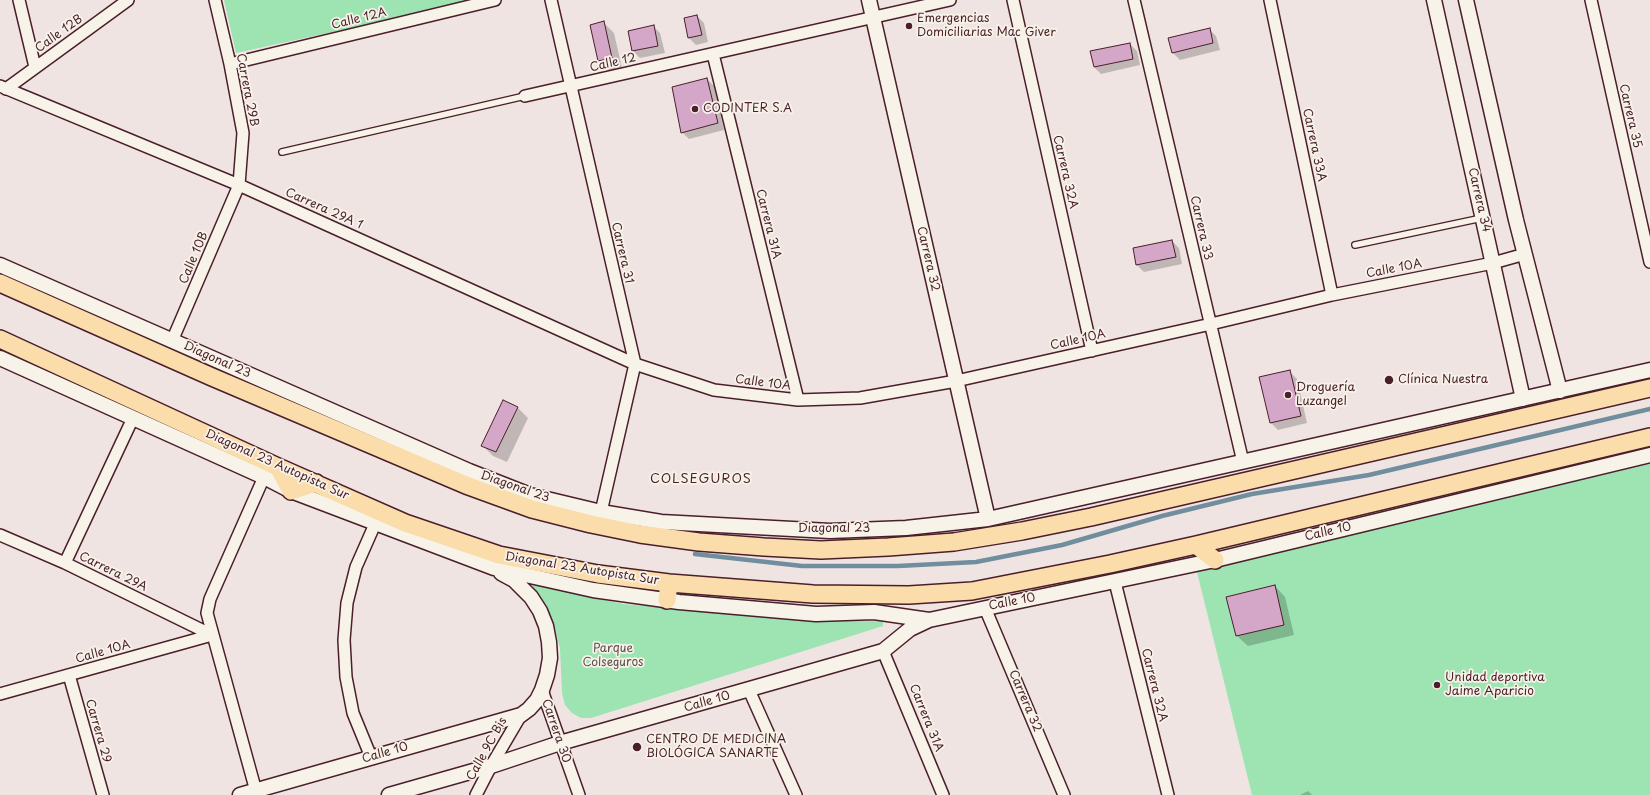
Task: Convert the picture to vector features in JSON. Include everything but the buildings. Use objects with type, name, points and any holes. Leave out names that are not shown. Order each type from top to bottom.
[{"type":"main road","points":[[0,283],[212,377],[466,485],[532,508],[591,524],[640,534],[699,542],[821,550],[954,542],[1022,531],[1091,517],[1650,388]]},
{"type":"main road","name":"Diagonal 23 Autopista Sur","points":[[0,338],[278,467],[405,523],[499,555],[598,574],[669,583],[813,594],[909,595],[972,591],[1110,564]]},
{"type":"main road","name":"Calle 10","points":[[1110,564],[1650,437]]},
{"type":"main road","points":[[278,467],[291,491],[316,483]]},
{"type":"main road","points":[[1196,545],[1217,559],[1229,537]]},
{"type":"main road","points":[[667,600],[669,583]]},
{"type":"street","points":[[19,0],[35,68]]},
{"type":"street","name":"Calle 12B","points":[[3,87],[35,68],[111,5],[128,0]]},
{"type":"street","name":"Carrera 29B","points":[[215,0],[230,64],[243,133],[239,185]]},
{"type":"street","name":"Calle 12A","points":[[230,64],[495,0]]},
{"type":"street","name":"Carrera 31","points":[[551,0],[635,364],[601,512]]},
{"type":"street","name":"Carrera 32","points":[[869,0],[988,519]]},
{"type":"street","name":"Calle 12","points":[[525,96],[950,0]]},
{"type":"street","name":"Carrera 32A","points":[[1013,0],[1092,350]]},
{"type":"street","name":"Carrera 33","points":[[1134,0],[1243,462]]},
{"type":"street","name":"Carrera 33A","points":[[1270,0],[1332,295]]},
{"type":"street","name":"Carrera 34","points":[[1434,0],[1523,399]]},
{"type":"street","points":[[1466,0],[1514,212],[1560,391]]},
{"type":"street","name":"Carrera 35","points":[[1591,0],[1650,262]]},
{"type":"street","name":"Carrera 31A","points":[[713,54],[798,400]]},
{"type":"street","name":"Carrera 29A 1","points":[[3,87],[239,185],[635,364]]},
{"type":"street","name":"Calle 10B","points":[[172,341],[239,185]]},
{"type":"street","name":"Calle 10A","points":[[635,364],[714,390],[798,400],[860,398],[956,381],[1211,324],[1332,295],[1493,263],[1525,254]]},
{"type":"street","name":"Diagonal 23","points":[[0,265],[469,471],[530,495],[601,512],[661,522],[830,531],[906,528],[988,519],[1243,462]]},
{"type":"street","points":[[0,358],[291,491],[494,568],[593,590],[667,600],[816,614],[874,612],[929,620]]},
{"type":"street","points":[[1243,462],[1650,370]]},
{"type":"street","points":[[65,563],[133,418]]},
{"type":"street","name":"Calle 10","points":[[389,795],[490,766],[560,743],[883,651],[910,629],[929,620],[1115,582],[1217,559],[1650,455]]},
{"type":"street","points":[[256,793],[207,613],[210,599],[264,478]]},
{"type":"street","points":[[371,757],[353,713],[346,676],[344,640],[347,603],[356,567],[375,524]]},
{"type":"street","name":"Carrera 29A","points":[[0,535],[65,563],[212,635]]},
{"type":"street","name":"Carrera 30","points":[[494,568],[514,580],[531,597],[540,611],[546,626],[550,658],[542,690],[579,795]]},
{"type":"street","name":"Carrera 32A","points":[[1115,582],[1168,795]]},
{"type":"street","name":"Carrera 32","points":[[985,608],[1064,795]]},
{"type":"street","name":"Calle 10A","points":[[0,694],[212,635]]},
{"type":"street","name":"Carrera 31A","points":[[883,651],[943,795]]},
{"type":"street","name":"Carrera 29","points":[[69,675],[103,795]]},
{"type":"street","name":"Calle 10","points":[[240,795],[256,793],[371,757],[521,715],[533,704],[542,690]]},
{"type":"street","points":[[749,690],[796,795]]},
{"type":"street","name":"Calle 9C Bis","points":[[476,795],[490,766],[521,715]]},
{"type":"lane","name":"Calle 12","points":[[282,152],[525,96]]},
{"type":"lane","points":[[1355,245],[1483,218]]},
{"type":"green space","points":[[224,0],[480,0],[236,53]]},
{"type":"green space","name":"Unidad deportiva Jaime Aparicio","points":[[1650,455],[1650,795],[1252,795],[1195,564]]},
{"type":"green space","name":"Parque Colseguros","points":[[533,585],[624,604],[816,621],[883,621],[883,626],[591,718],[581,718],[572,713],[565,705],[562,693],[560,648],[553,622],[533,588]]},
{"type":"waterway","points":[[695,554],[802,566],[898,566],[976,562],[1062,545],[1162,516],[1252,494],[1369,475],[1650,409]]},
{"type":"place","name":"Emergencias Domiciliarias Mac Giver","points":[[909,26]]},
{"type":"place","name":"CODINTER S.A","points":[[695,109]]},
{"type":"place","name":"Clínica Nuestra","points":[[1389,380]]},
{"type":"place","name":"Droguería Luzangel","points":[[1288,395]]},
{"type":"place","name":"Unidad deportiva Jaime Aparicio","points":[[1437,685]]},
{"type":"place","name":"CENTRO DE MEDICINA BIOLÓGICA SANARTE","points":[[637,747]]},
{"type":"district","name":"COLSEGUROS","points":[[701,479]]}]
